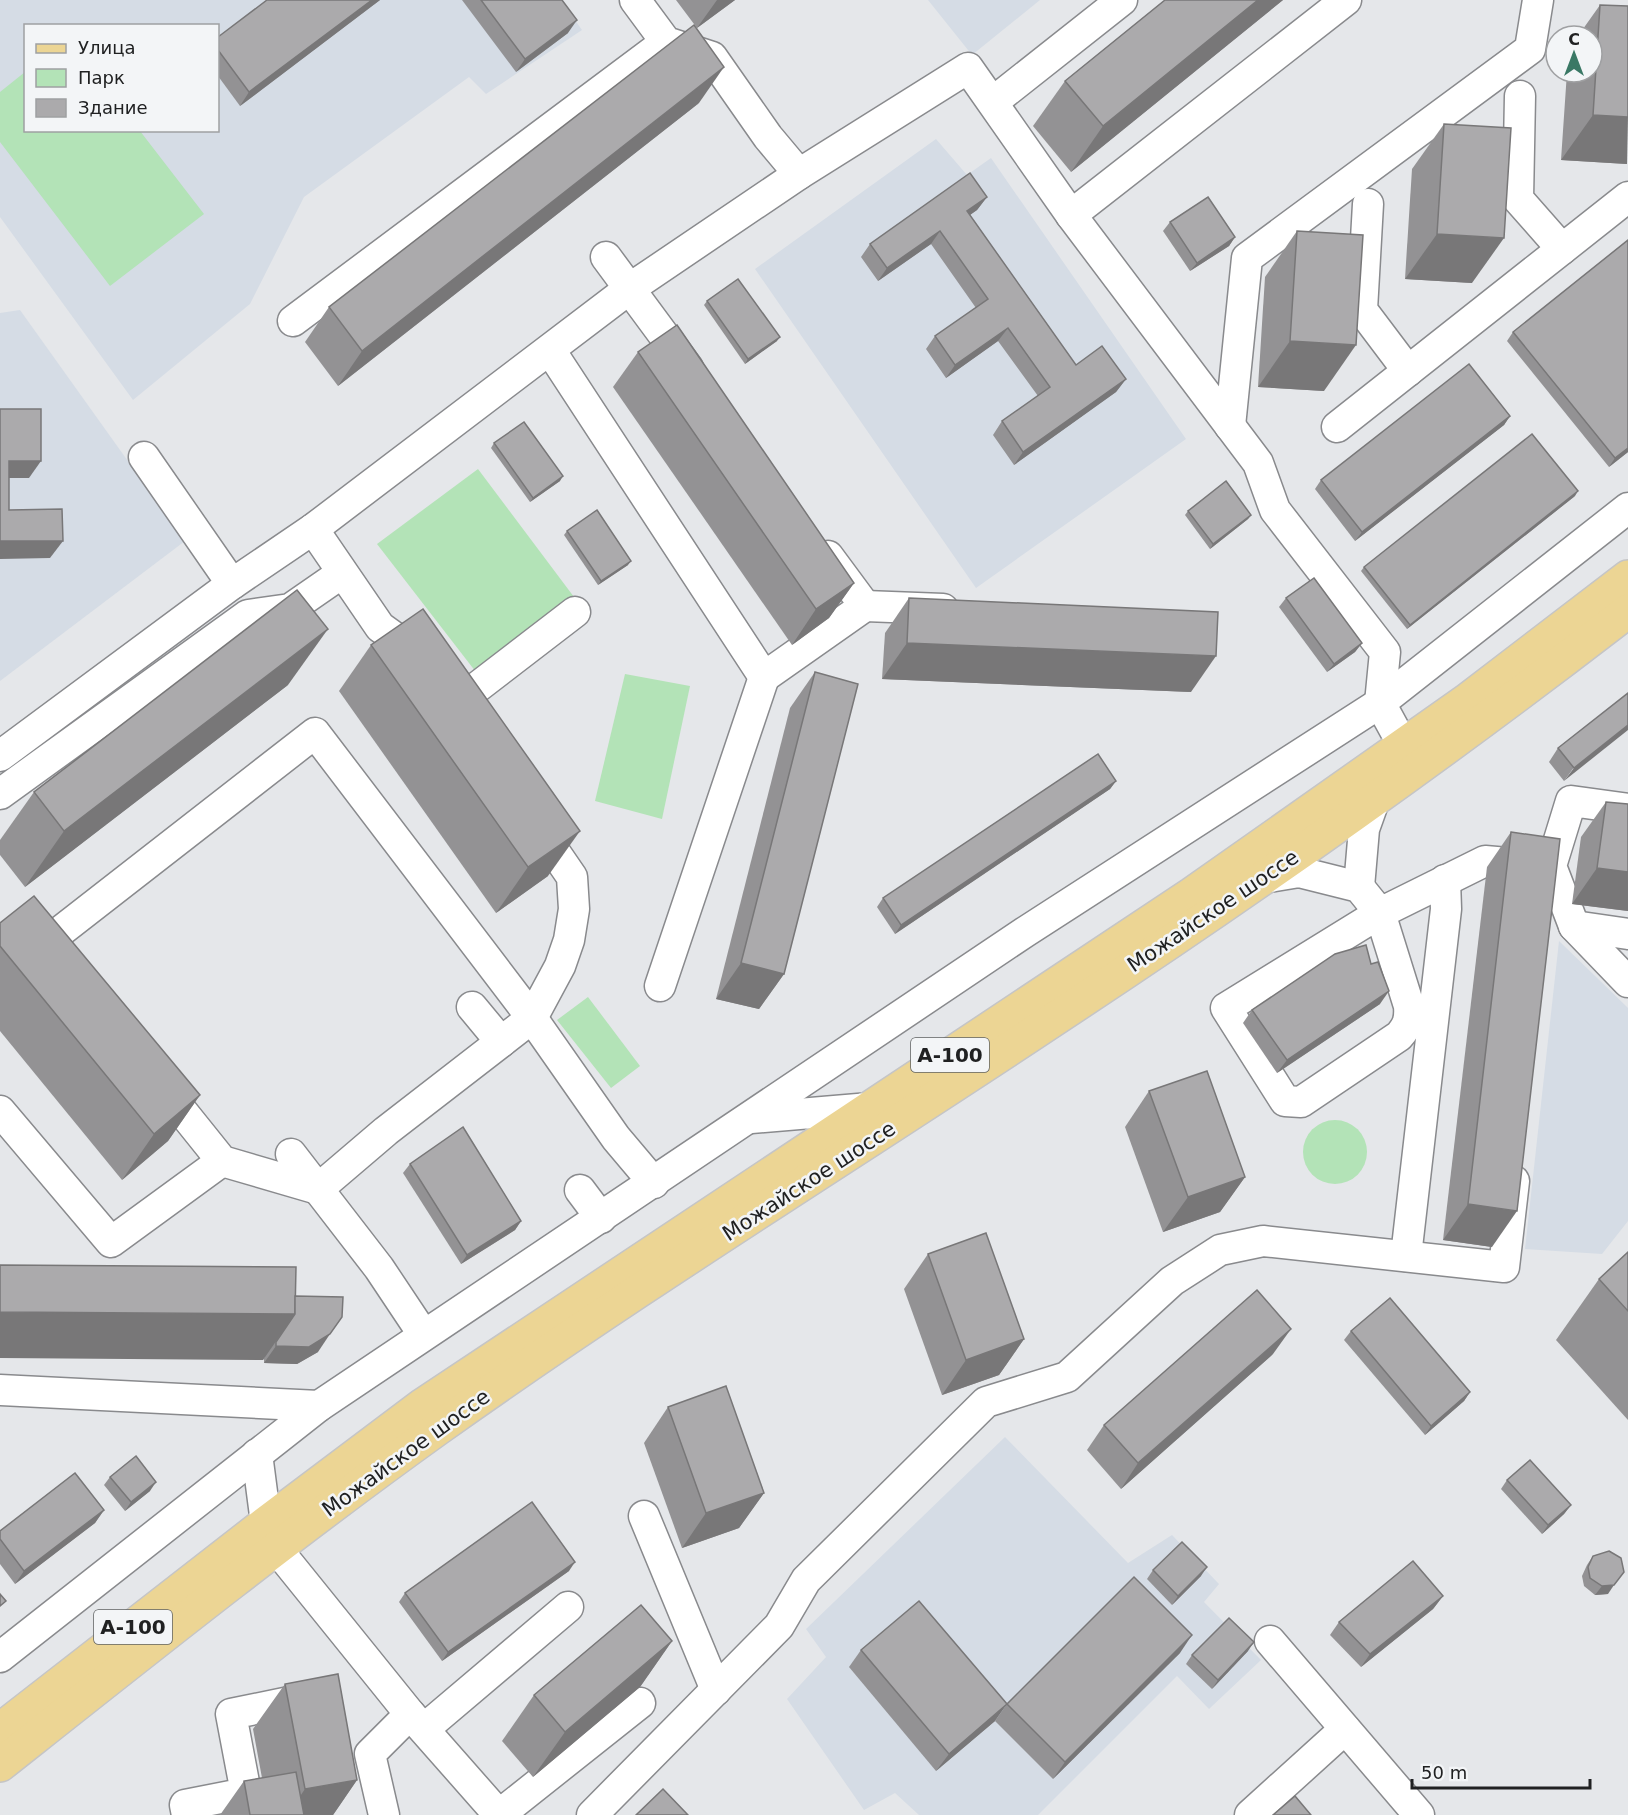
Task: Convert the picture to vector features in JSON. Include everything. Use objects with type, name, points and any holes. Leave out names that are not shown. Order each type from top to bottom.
[{"type":"main road","name":"Можайское шоссе","points":[[0,1765],[423,1405],[1192,894],[1466,701],[1628,577]]},
{"type":"main road","name":"Можайское шоссе","points":[[0,1730],[271,1535],[438,1428],[1051,1022],[1263,878],[1482,724],[1628,611]]},
{"type":"street","points":[[635,0],[666,42],[712,57],[768,137],[799,174]]},
{"type":"street","points":[[993,102],[1122,0]]},
{"type":"street","points":[[1071,215],[1346,0]]},
{"type":"street","points":[[1230,426],[1247,258],[1530,49],[1538,0]]},
{"type":"street","points":[[293,321],[666,42]]},
{"type":"street","points":[[0,756],[232,584],[313,529],[629,289],[799,174],[968,68],[1071,215],[1258,463],[1275,510],[1384,652],[1380,703],[1402,745]]},
{"type":"street","points":[[1520,96],[1518,199],[1562,249]]},
{"type":"street","points":[[1337,427],[1628,197]]},
{"type":"street","points":[[1368,204],[1362,310],[1408,371]]},
{"type":"street","points":[[606,257],[708,395]]},
{"type":"street","points":[[550,350],[765,677]]},
{"type":"street","points":[[144,457],[232,584]]},
{"type":"street","points":[[0,1657],[319,1406],[423,1334],[654,1183],[1024,932],[1380,703],[1628,508]]},
{"type":"street","points":[[313,529],[380,627],[405,645],[454,705],[473,734]]},
{"type":"street","points":[[808,529],[865,606]]},
{"type":"street","points":[[0,794],[248,615],[290,609],[342,573]]},
{"type":"street","points":[[660,986],[765,677],[865,606],[969,610]]},
{"type":"street","points":[[454,705],[575,612]]},
{"type":"street","points":[[81,983],[48,941],[315,733],[532,1018],[616,1138],[654,1183]]},
{"type":"street","points":[[318,1189],[386,1131],[532,1018],[560,966],[574,909],[572,877],[520,801]]},
{"type":"street","points":[[1359,887],[1364,829],[1374,801]]},
{"type":"street","points":[[1544,925],[1551,866],[1571,801],[1628,809]]},
{"type":"street","points":[[1263,878],[1299,872],[1359,887],[1380,913],[1409,1006],[1410,1017],[1406,1028],[1399,1036],[1301,1102],[1285,1101],[1226,1008],[1380,913],[1485,861],[1551,866]]},
{"type":"street","points":[[1551,866],[1574,926],[1628,982]]},
{"type":"street","points":[[1406,1256],[1446,909],[1445,880]]},
{"type":"street","points":[[1574,926],[1628,934]]},
{"type":"street","points":[[472,1007],[501,1042]]},
{"type":"street","points":[[147,1067],[222,1161],[318,1189]]},
{"type":"street","points":[[747,1119],[870,1108]]},
{"type":"street","points":[[0,1111],[111,1242],[222,1161]]},
{"type":"street","points":[[592,1815],[779,1626],[806,1580],[986,1402],[1067,1377],[1172,1281],[1220,1250],[1263,1241],[1504,1268],[1518,1149]]},
{"type":"street","points":[[291,1154],[379,1268],[423,1334]]},
{"type":"street","points":[[580,1190],[601,1218]]},
{"type":"street","points":[[0,1390],[319,1406]]},
{"type":"street","points":[[257,1454],[271,1535],[417,1722],[499,1815],[640,1703]]},
{"type":"street","points":[[644,1516],[716,1689]]},
{"type":"street","points":[[384,1815],[370,1754],[417,1722],[568,1607]]},
{"type":"street","points":[[1270,1641],[1419,1815]]},
{"type":"street","points":[[187,1815],[185,1805],[246,1793],[231,1714],[304,1700]]},
{"type":"street","points":[[1250,1815],[1345,1729]]},
{"type":"shaded area","points":[[0,0],[561,0],[582,30],[486,94],[469,77],[304,197],[250,304],[133,400],[0,217]]},
{"type":"shaded area","points":[[928,0],[1040,0],[972,55]]},
{"type":"shaded area","points":[[936,139],[967,175],[991,158],[1186,439],[976,588],[755,269]]},
{"type":"shaded area","points":[[20,310],[185,541],[0,681],[0,313]]},
{"type":"shaded area","points":[[1559,941],[1628,1008],[1628,1221],[1602,1254],[1525,1249]]},
{"type":"shaded area","points":[[1005,1437],[1128,1563],[1172,1535],[1219,1584],[1204,1602],[1261,1660],[1209,1709],[1177,1676],[1038,1815],[919,1815],[895,1793],[864,1810],[787,1699],[826,1657],[806,1629]]},
{"type":"green space","points":[[24,73],[24,132],[141,132],[204,214],[110,286],[0,142],[0,92]]},
{"type":"green space","points":[[478,469],[577,601],[479,676],[377,544]]},
{"type":"green space","points":[[625,674],[690,686],[662,819],[595,801]]},
{"type":"green space","points":[[588,997],[640,1066],[611,1088],[557,1020]]},
{"type":"green space","points":[[1335,1120],[1353,1126],[1361,1134],[1367,1152],[1361,1170],[1353,1178],[1335,1184],[1317,1178],[1309,1170],[1303,1152],[1309,1134],[1317,1126]]},
{"type":"building","points":[[267,0],[372,0],[249,92],[219,51],[219,36]]},
{"type":"building","points":[[481,0],[562,0],[577,20],[525,59]]},
{"type":"building","points":[[1165,0],[1258,0],[1103,126],[1065,81]]},
{"type":"building","points":[[1600,5],[1628,6],[1628,117],[1593,115],[1595,84],[1604,84],[1604,24],[1599,24]]},
{"type":"building","points":[[694,25],[724,67],[362,351],[329,307]]},
{"type":"building","points":[[1444,124],[1511,128],[1504,238],[1437,234]]},
{"type":"building","points":[[970,173],[987,197],[967,211],[1076,365],[1102,346],[1126,379],[1023,452],[1002,421],[1050,387],[1008,328],[955,365],[935,336],[988,299],[940,231],[887,268],[870,244]]},
{"type":"building","points":[[1208,197],[1235,237],[1197,263],[1170,222]]},
{"type":"building","points":[[1297,231],[1363,235],[1356,345],[1290,341]]},
{"type":"building","points":[[1628,240],[1628,448],[1615,458],[1513,332]]},
{"type":"building","points":[[738,279],[780,337],[748,359],[707,301]]},
{"type":"building","points":[[677,325],[854,583],[816,609],[638,352]]},
{"type":"building","points":[[1469,364],[1510,416],[1362,532],[1321,480]]},
{"type":"building","points":[[0,409],[41,409],[41,461],[9,461],[9,510],[62,509],[63,541],[0,541]]},
{"type":"building","points":[[524,422],[563,476],[533,498],[494,443]]},
{"type":"building","points":[[1532,434],[1578,491],[1410,625],[1364,567]]},
{"type":"building","points":[[1226,481],[1251,515],[1213,544],[1188,511]]},
{"type":"building","points":[[597,510],[631,561],[601,581],[567,531]]},
{"type":"building","points":[[1314,578],[1362,643],[1334,664],[1286,598]]},
{"type":"building","points":[[297,590],[328,629],[64,831],[34,792]]},
{"type":"building","points":[[909,598],[1218,612],[1216,656],[907,643]]},
{"type":"building","points":[[423,609],[580,831],[528,867],[371,645]]},
{"type":"building","points":[[815,672],[858,684],[784,974],[741,963]]},
{"type":"building","points":[[1628,693],[1628,725],[1574,768],[1558,748]]},
{"type":"building","points":[[1098,754],[1116,781],[901,925],[883,898]]},
{"type":"building","points":[[1606,802],[1628,804],[1628,872],[1597,868]]},
{"type":"building","points":[[1511,832],[1560,839],[1517,1211],[1468,1204]]},
{"type":"building","points":[[34,896],[200,1095],[154,1134],[0,946],[0,923]]},
{"type":"building","points":[[1366,945],[1371,964],[1378,962],[1389,991],[1287,1060],[1252,1010],[1335,954]]},
{"type":"building","points":[[1207,1071],[1245,1177],[1188,1197],[1149,1091]]},
{"type":"building","points":[[463,1127],[521,1221],[467,1255],[410,1164]]},
{"type":"building","points":[[986,1233],[1024,1339],[966,1360],[928,1254]]},
{"type":"building","points":[[1628,1252],[1628,1311],[1599,1279]]},
{"type":"building","points":[[0,1265],[296,1267],[295,1314],[0,1312]]},
{"type":"building","points":[[1257,1290],[1291,1329],[1138,1463],[1104,1425]]},
{"type":"building","points":[[295,1296],[343,1297],[342,1317],[330,1334],[309,1347],[276,1346],[276,1342],[295,1314]]},
{"type":"building","points":[[1390,1298],[1470,1392],[1431,1426],[1351,1331]]},
{"type":"building","points":[[726,1386],[764,1493],[706,1513],[668,1407]]},
{"type":"building","points":[[136,1456],[156,1482],[131,1502],[110,1477]]},
{"type":"building","points":[[1530,1460],[1571,1505],[1548,1525],[1507,1480]]},
{"type":"building","points":[[75,1473],[104,1510],[24,1571],[0,1539],[0,1531]]},
{"type":"building","points":[[532,1502],[575,1562],[448,1652],[405,1593]]},
{"type":"building","points":[[1182,1542],[1207,1567],[1178,1596],[1153,1570]]},
{"type":"building","points":[[1609,1551],[1621,1558],[1624,1572],[1614,1585],[1602,1586],[1590,1578],[1588,1567],[1593,1556]]},
{"type":"building","points":[[1413,1561],[1443,1596],[1370,1654],[1339,1622]]},
{"type":"building","points":[[1134,1577],[1192,1635],[1065,1762],[1007,1704]]},
{"type":"building","points":[[0,1594],[6,1601],[0,1606]]},
{"type":"building","points":[[919,1601],[1007,1704],[949,1754],[861,1650]]},
{"type":"building","points":[[641,1605],[672,1641],[565,1732],[534,1695]]},
{"type":"building","points":[[1229,1618],[1254,1642],[1218,1680],[1192,1655]]},
{"type":"building","points":[[338,1674],[357,1780],[305,1789],[285,1684]]},
{"type":"building","points":[[296,1772],[304,1815],[250,1815],[244,1781]]},
{"type":"building","points":[[663,1789],[688,1815],[636,1815]]},
{"type":"building","points":[[1295,1796],[1311,1815],[1273,1815]]}]
